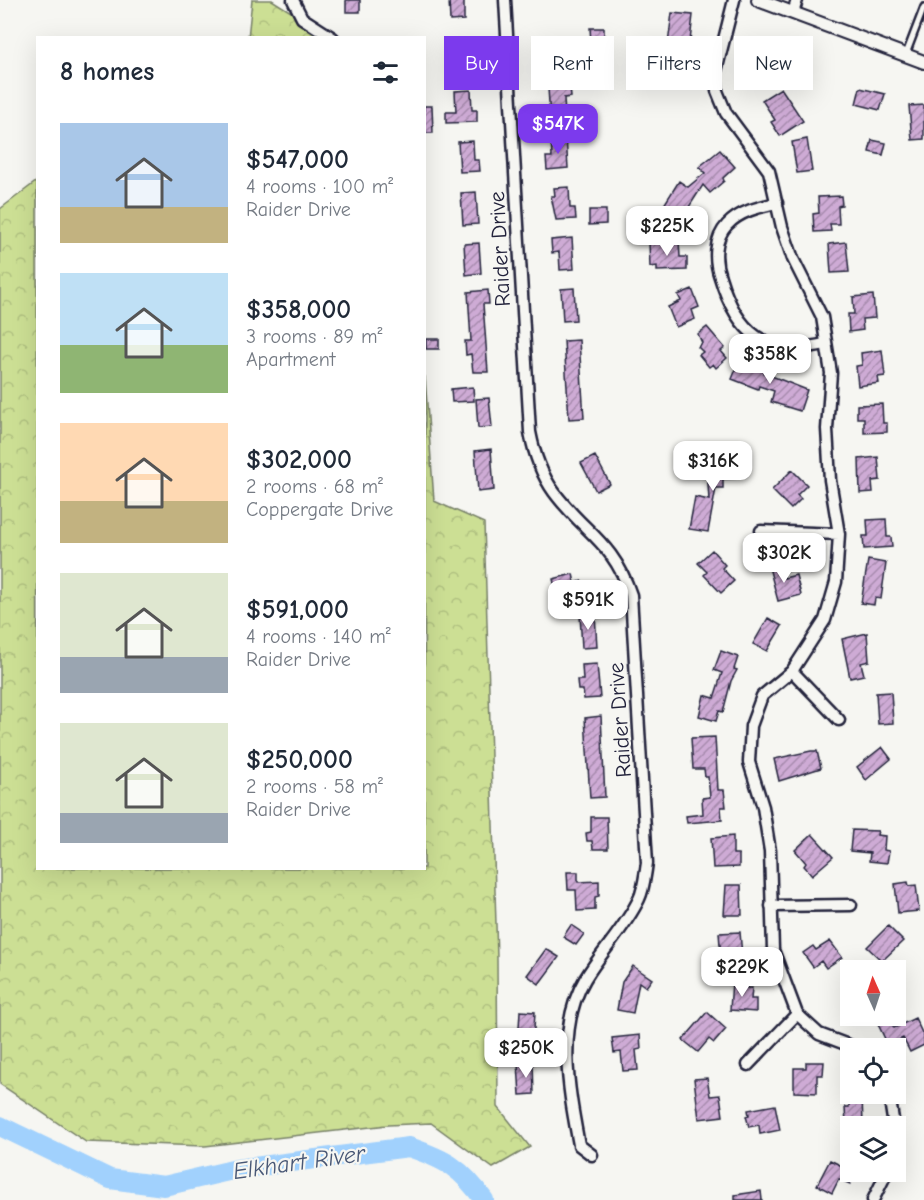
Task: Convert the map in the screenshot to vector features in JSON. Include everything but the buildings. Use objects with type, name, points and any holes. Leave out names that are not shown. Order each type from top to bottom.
[{"type":"street","points":[[293,0],[302,18],[330,36]]},
{"type":"street","name":"Raider Drive","points":[[505,0],[534,451],[554,493],[612,554],[624,575],[632,607],[647,863],[640,897],[585,980],[570,1014],[568,1034],[571,1102],[579,1145],[592,1155]]},
{"type":"street","points":[[735,0],[716,71],[717,91],[726,113],[769,171],[793,259],[822,317],[831,373],[827,429],[830,480],[839,534],[836,582],[825,620],[792,671],[762,696],[751,726],[748,762],[763,807],[770,850],[773,950],[797,1014],[819,1034],[840,1042]]},
{"type":"street","points":[[758,0],[924,62]]},
{"type":"street","points":[[793,13],[796,0]]},
{"type":"street","points":[[777,204],[753,209],[726,226],[716,246],[716,266],[728,304],[740,324],[755,336],[779,346],[804,349],[825,344]]},
{"type":"street","points":[[761,531],[839,534]]},
{"type":"street","points":[[792,671],[839,720]]},
{"type":"street","points":[[771,906],[851,905]]},
{"type":"street","points":[[747,1065],[797,1014]]},
{"type":"street","points":[[873,1200],[882,1182]]},
{"type":"lane","points":[[906,55],[924,7]]},
{"type":"green space","points":[[252,0],[272,0],[329,36],[248,36]]},
{"type":"green space","points":[[36,182],[36,870],[426,870],[426,390],[434,501],[484,523],[497,958],[498,1107],[530,1147],[493,1168],[431,1123],[388,1125],[205,1146],[86,1142],[0,1084],[0,209]]},
{"type":"waterway","name":"Elkhart River","points":[[0,1126],[110,1179],[164,1186],[237,1169],[409,1147],[434,1156],[452,1166],[468,1180],[484,1200]]}]
